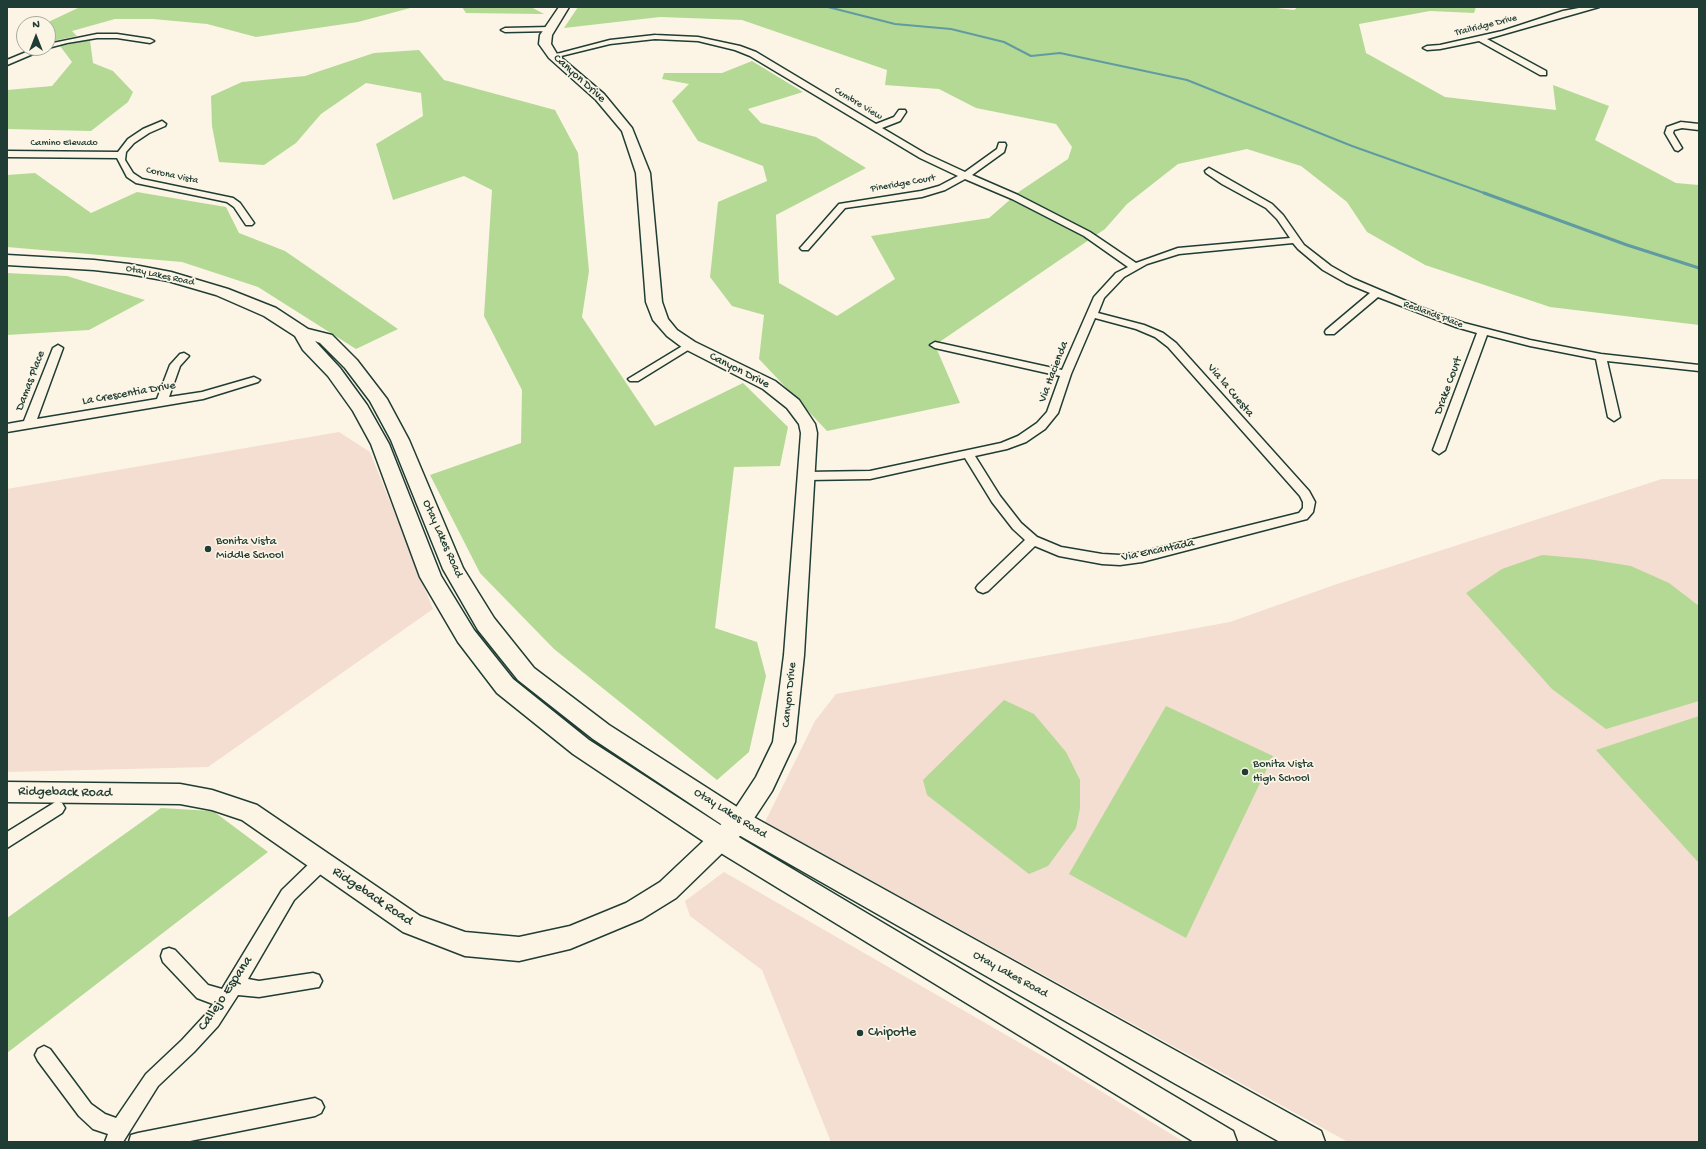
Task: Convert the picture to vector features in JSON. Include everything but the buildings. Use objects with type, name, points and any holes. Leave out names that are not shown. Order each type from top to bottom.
[{"type":"main road","name":"Otay Lakes Road","points":[[7,260],[94,264],[171,276],[222,292],[270,312],[302,332],[326,339],[351,364],[378,400],[400,440],[453,569],[486,624],[526,674],[730,831],[1222,1142]]},
{"type":"main road","name":"Otay Lakes Road","points":[[302,332],[309,346],[334,372],[361,409],[380,444],[431,577],[466,636],[505,686],[581,747],[730,831],[1177,1069],[1310,1142]]},
{"type":"street","name":"Canyon Drive","points":[[564,7],[545,38],[545,44],[553,56],[600,96],[628,131],[643,170],[654,302],[661,320],[672,333],[689,345],[770,385],[793,404],[807,424],[809,433],[794,655],[784,742],[764,784],[730,831]]},
{"type":"street","name":"Trailridge Drive","points":[[1426,48],[1482,39],[1566,13],[1595,7]]},
{"type":"street","points":[[505,30],[550,29]]},
{"type":"street","points":[[56,44],[97,36],[123,36],[150,41]]},
{"type":"street","name":"Cumbre View","points":[[553,56],[605,43],[644,38],[688,38],[718,43],[753,54],[877,127],[923,156],[1014,197],[1087,234],[1134,266]]},
{"type":"street","points":[[1482,39],[1543,73]]},
{"type":"street","points":[[7,63],[24,56]]},
{"type":"street","points":[[877,127],[897,119],[902,112]]},
{"type":"street","points":[[121,155],[131,141],[146,131],[162,124]]},
{"type":"street","points":[[1678,148],[1669,133],[1670,129],[1681,125],[1699,127]]},
{"type":"street","name":"Pineridge Court","points":[[806,248],[842,206],[922,194],[942,188],[965,176],[1001,150],[1002,145]]},
{"type":"street","name":"Camino Elevado","points":[[7,154],[121,155]]},
{"type":"street","name":"Corona Vista","points":[[121,155],[121,160],[130,175],[139,181],[230,200],[237,205],[249,223]]},
{"type":"street","name":"Redlands Place","points":[[1209,171],[1225,182],[1251,195],[1268,206],[1280,217],[1295,240],[1309,254],[1327,268],[1377,292],[1438,317],[1483,332],[1530,344],[1601,357],[1699,368]]},
{"type":"street","name":"Via Hacienda","points":[[807,476],[870,475],[1003,446],[1022,439],[1041,426],[1052,412],[1091,314],[1103,291],[1120,275],[1134,266],[1161,256],[1193,248],[1295,240]]},
{"type":"street","points":[[1330,332],[1377,292]]},
{"type":"street","name":"Via la Cuesta","points":[[1091,314],[1140,327],[1159,334],[1172,345],[1305,494],[1309,502],[1309,508],[1303,516],[1296,519]]},
{"type":"street","name":"Drake Court","points":[[1439,450],[1483,332]]},
{"type":"street","points":[[634,380],[689,345]]},
{"type":"street","points":[[935,345],[1066,374]]},
{"type":"street","name":"Damas Place","points":[[29,424],[58,348]]},
{"type":"street","points":[[162,402],[166,384],[175,365],[184,356]]},
{"type":"street","points":[[1601,357],[1614,418]]},
{"type":"street","name":"La Crescentia Drive","points":[[7,428],[203,395],[254,380]]},
{"type":"street","name":"Via Encantada","points":[[968,454],[1000,505],[1017,526],[1033,540],[1059,551],[1102,559],[1120,560],[1296,519]]},
{"type":"street","points":[[984,588],[1033,540]]},
{"type":"street","name":"Ridgeback Road","points":[[7,792],[180,794],[212,800],[249,812],[321,863],[412,924],[464,944],[519,949],[570,937],[634,911],[668,890],[730,831]]},
{"type":"street","points":[[7,841],[57,808]]},
{"type":"street","name":"Callejo Espana","points":[[117,1135],[152,1080],[188,1046],[212,1020],[288,895],[321,863]]},
{"type":"street","points":[[169,956],[203,992],[230,992],[313,981]]},
{"type":"street","points":[[44,1055],[85,1110],[117,1135]]},
{"type":"street","points":[[138,1142],[315,1107]]},
{"type":"shaded area","name":"Bonita Vista Middle School","points":[[339,432],[370,452],[433,609],[208,767],[7,772],[7,489]]},
{"type":"shaded area","name":"Bonita Vista High School","points":[[1662,479],[1699,479],[1699,1142],[1348,1142],[765,822],[815,721],[836,694],[1230,622],[1337,584]]},
{"type":"shaded area","points":[[724,872],[1058,1065],[1184,1142],[831,1142],[762,970],[690,916],[685,901]]},
{"type":"green space","points":[[80,7],[414,7],[358,22],[256,37],[207,24],[153,19],[115,19],[72,31],[77,36],[56,40],[56,18]]},
{"type":"green space","points":[[462,7],[531,7],[544,14],[466,13]]},
{"type":"green space","points":[[578,7],[1268,7],[1294,10],[1298,7],[1476,7],[1474,13],[1430,11],[1359,24],[1366,53],[1445,97],[1556,110],[1553,85],[1609,106],[1595,140],[1676,183],[1699,185],[1699,325],[1550,307],[1425,265],[1367,232],[1347,202],[1301,166],[1247,149],[1178,164],[1127,204],[1105,229],[935,345],[960,403],[827,431],[759,359],[764,315],[732,306],[710,277],[718,202],[767,181],[763,166],[698,141],[672,101],[689,84],[662,79],[664,73],[722,73],[752,61],[803,92],[748,109],[761,123],[816,137],[866,168],[776,215],[779,283],[837,316],[895,279],[871,236],[989,218],[1020,191],[1068,159],[1072,147],[1056,124],[976,108],[939,89],[885,85],[887,70],[742,20],[660,17],[564,28]]},
{"type":"green space","points":[[90,40],[93,63],[113,71],[133,92],[128,102],[91,131],[7,129],[7,90],[52,86],[72,62],[60,46]]},
{"type":"green space","points":[[419,50],[444,80],[555,110],[578,153],[589,271],[582,317],[655,426],[743,383],[788,427],[780,466],[734,467],[715,628],[757,642],[766,676],[749,752],[717,780],[554,649],[480,573],[430,475],[521,443],[522,390],[484,316],[492,190],[464,176],[393,200],[376,144],[423,116],[421,93],[366,83],[321,114],[296,143],[264,165],[219,162],[212,126],[211,96],[242,82],[305,76],[374,53]]},
{"type":"green space","points":[[35,173],[91,213],[137,192],[226,207],[239,233],[285,251],[398,329],[356,349],[258,287],[182,262],[7,247],[7,175]]},
{"type":"green space","points":[[7,273],[67,276],[145,300],[89,330],[7,335]]},
{"type":"green space","points":[[1542,555],[1588,559],[1631,566],[1669,583],[1699,606],[1699,701],[1606,729],[1552,689],[1466,593],[1502,569]]},
{"type":"green space","points":[[1004,700],[1034,714],[1066,752],[1080,780],[1080,808],[1076,828],[1048,866],[1029,874],[927,795],[923,780]]},
{"type":"green space","points":[[1166,706],[1273,756],[1186,938],[1069,874]]},
{"type":"green space","points":[[1699,716],[1699,863],[1596,750]]},
{"type":"green space","points":[[161,808],[213,811],[268,852],[7,1053],[7,918]]},
{"type":"waterway","points":[[828,7],[895,24],[951,29],[1004,42],[1031,56],[1060,53],[1187,80],[1352,146],[1487,194]]},
{"type":"waterway","points":[[1484,193],[1627,245],[1699,268]]},
{"type":"place","name":"Bonita Vista Middle School","points":[[208,549]]},
{"type":"place","name":"Bonita Vista High School","points":[[1245,772]]},
{"type":"place","name":"Chipotle","points":[[860,1033]]}]
